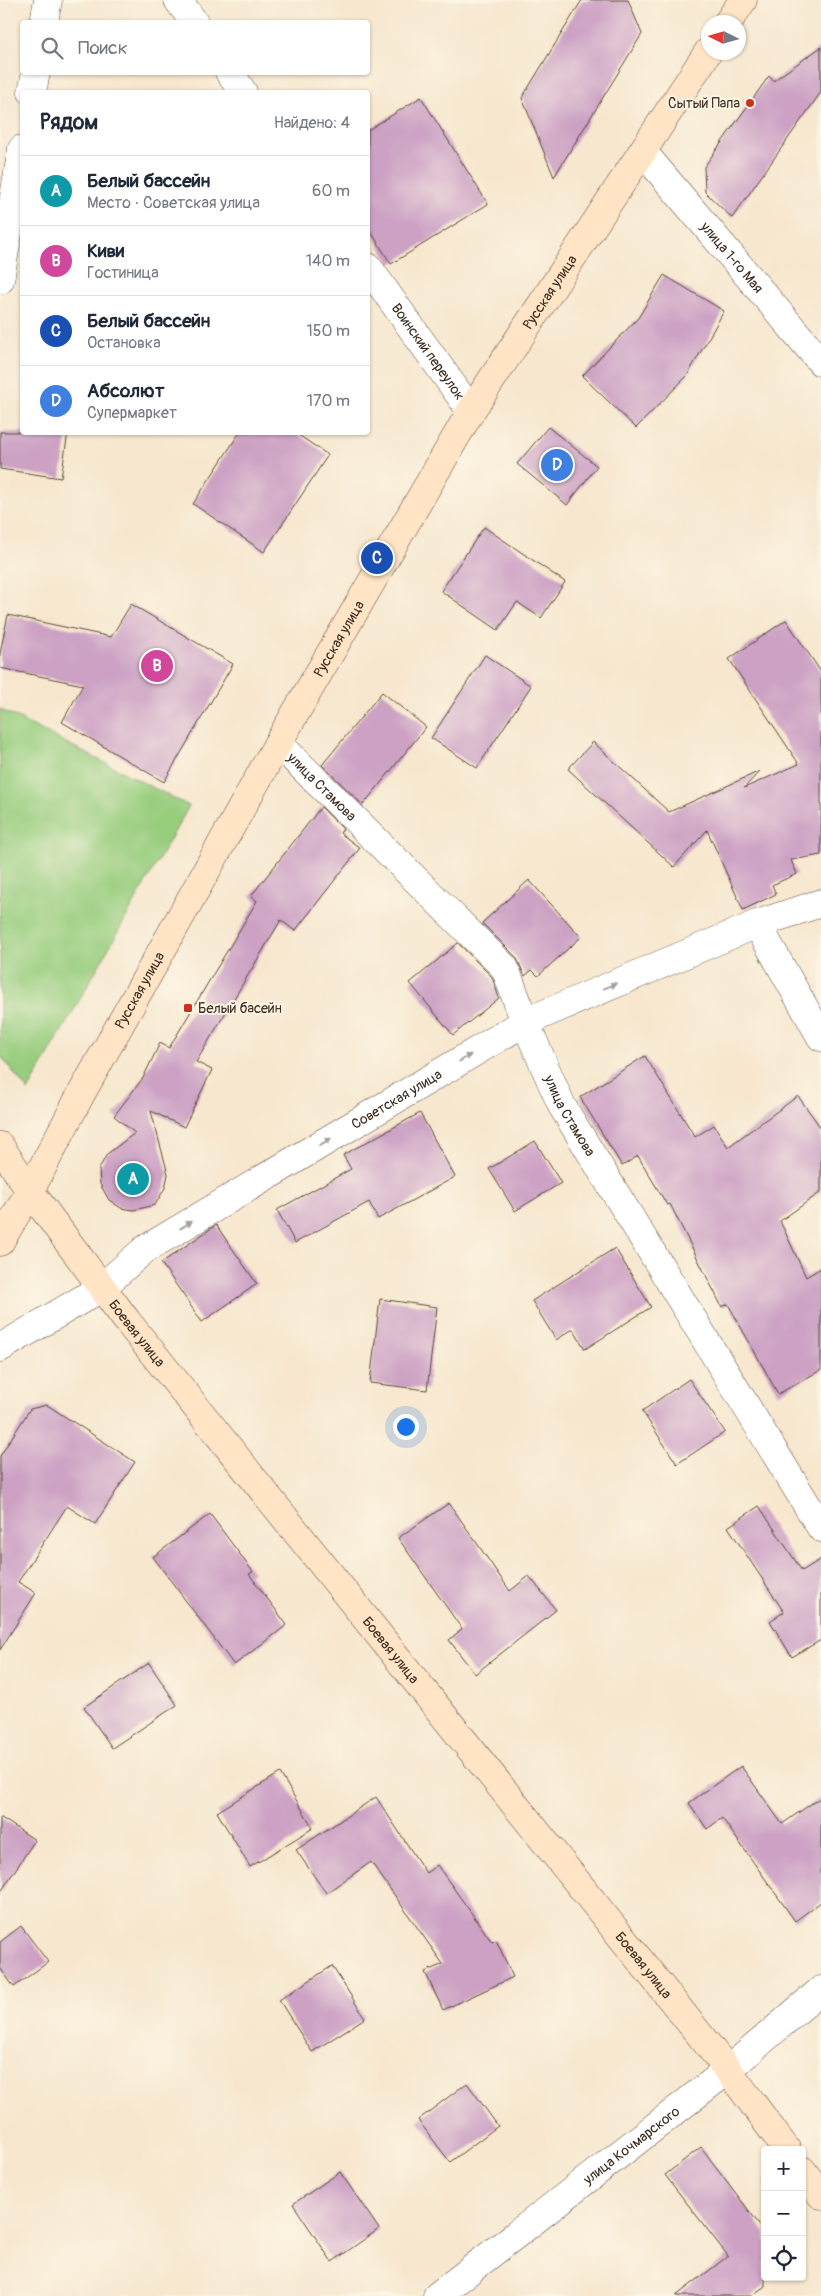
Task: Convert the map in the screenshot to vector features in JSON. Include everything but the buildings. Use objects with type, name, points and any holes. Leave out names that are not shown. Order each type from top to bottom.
[{"type":"main road","points":[[732,15],[742,0]]},
{"type":"main road","name":"Русская улица","points":[[0,1242],[278,743],[471,411],[703,60]]},
{"type":"main road","name":"Боевая улица","points":[[0,1146],[30,1191],[101,1288],[728,2070],[784,2146]]},
{"type":"main road","points":[[806,2175],[821,2195]]},
{"type":"street","points":[[44,20],[48,0]]},
{"type":"street","points":[[178,0],[193,20]]},
{"type":"street","points":[[32,90],[35,75]]},
{"type":"street","points":[[231,75],[242,90]]},
{"type":"street","name":"улица 1-го Мая","points":[[642,152],[821,362]]},
{"type":"street","points":[[0,280],[20,161]]},
{"type":"street","name":"Воинский переулок","points":[[370,270],[471,411]]},
{"type":"street","name":"улица Стамова","points":[[278,743],[505,968],[525,1022],[562,1106],[821,1528]]},
{"type":"street","name":"Советская улица","points":[[0,1348],[101,1288],[144,1250],[525,1022],[757,924],[821,903]]},
{"type":"street","points":[[757,924],[821,1037]]},
{"type":"street","name":"улица Кочмарского","points":[[437,2296],[728,2070],[821,1990]]},
{"type":"green space","points":[[0,709],[189,806],[28,1091],[0,1055]]},
{"type":"place","name":"Сытый Папа","points":[[750,103]]},
{"type":"place","name":"Абсолют","points":[[557,465]]},
{"type":"place","name":"Белый бассейн","points":[[377,558]]},
{"type":"place","name":"Киви","points":[[157,666]]},
{"type":"place","name":"Белый басейн","points":[[188,1008]]},
{"type":"place","name":"Белый баcсейн","points":[[133,1179]]}]
